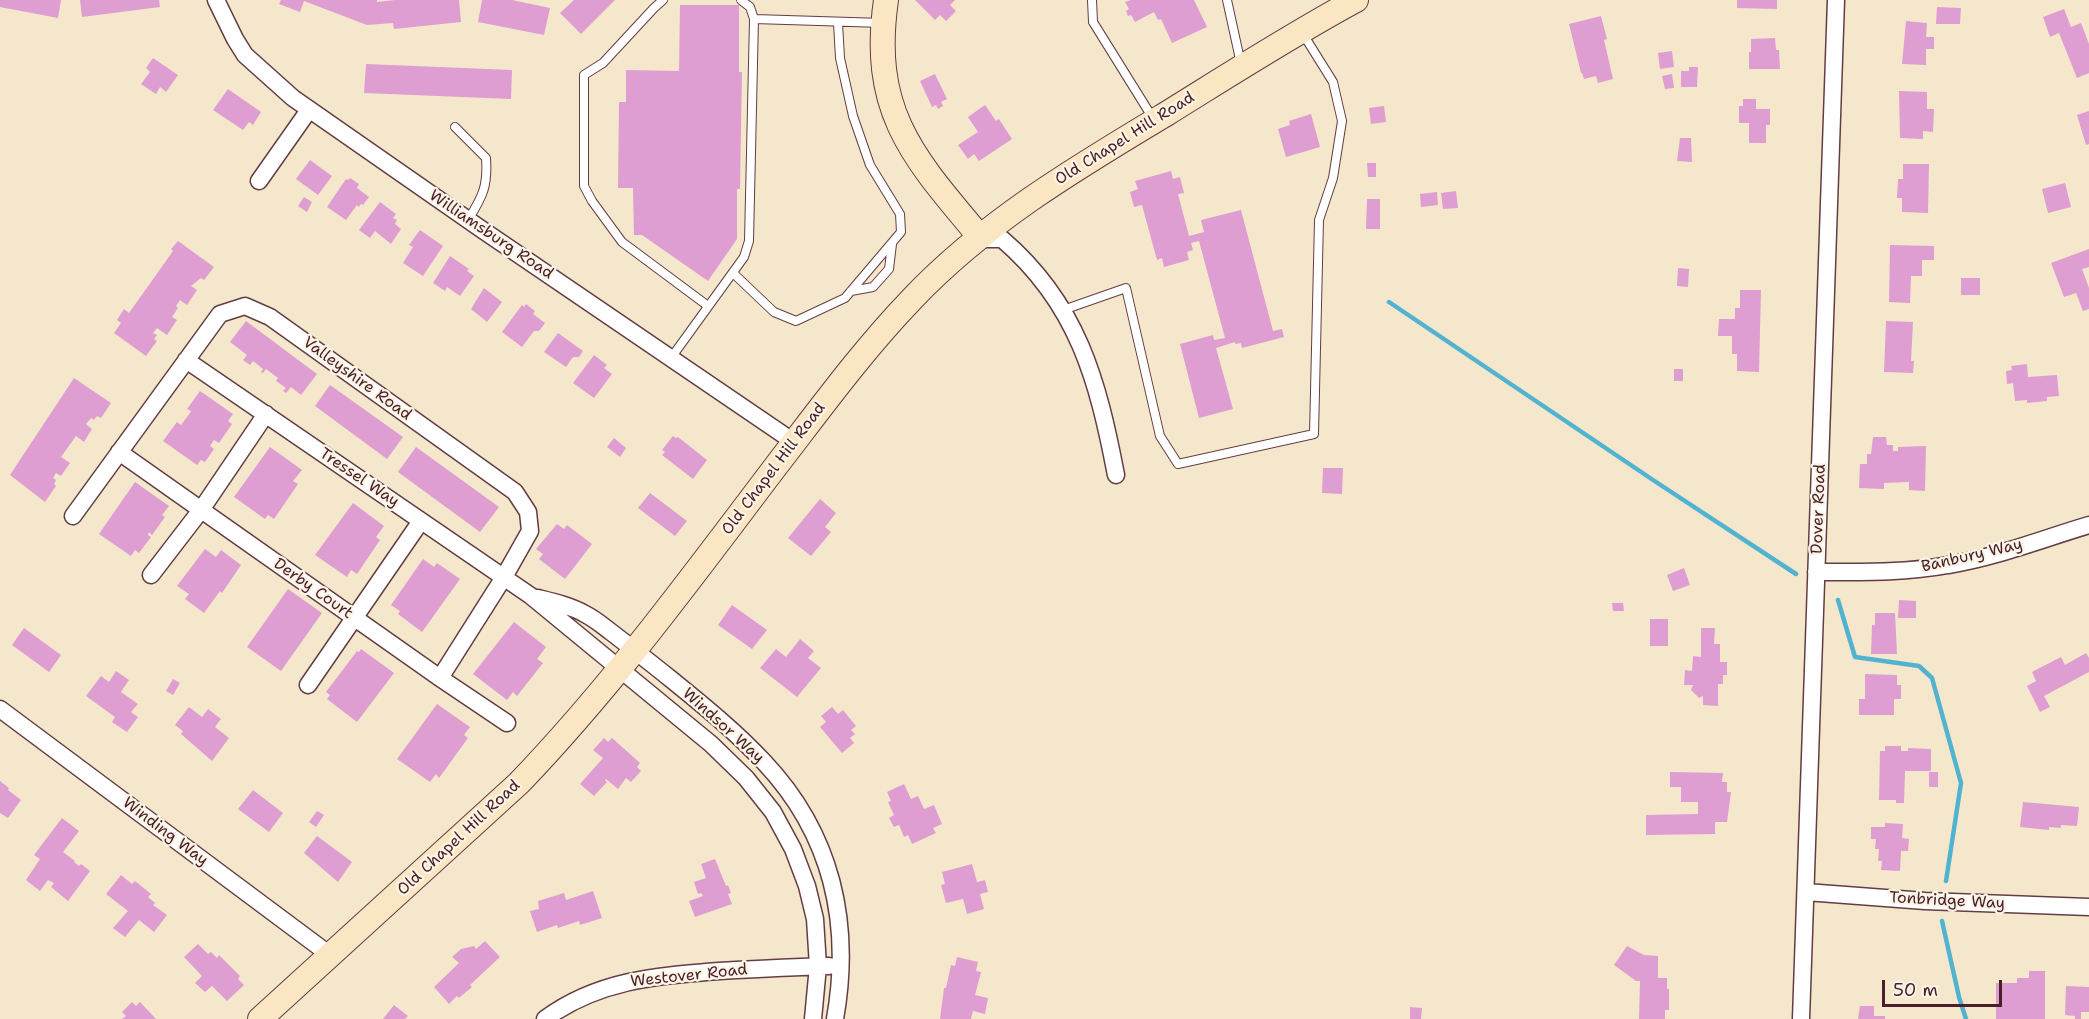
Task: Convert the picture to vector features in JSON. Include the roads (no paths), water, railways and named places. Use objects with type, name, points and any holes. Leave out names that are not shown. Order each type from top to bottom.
[{"type":"street","name":"Williamsburg Road","points":[[216,0],[245,55],[293,98],[794,442]]},
{"type":"street","name":"Old Chapel Hill Road","points":[[260,1019],[519,783],[559,741],[628,659],[846,374],[914,297],[980,237],[1069,173],[1301,31],[1356,0]]},
{"type":"street","name":"Dover Road","points":[[1801,1019],[1830,234],[1836,0]]},
{"type":"street","points":[[885,12],[883,63],[888,91],[900,129],[930,177],[982,240],[1002,239],[1007,243],[1063,310],[1092,371],[1108,429],[1116,475]]},
{"type":"street","points":[[260,181],[309,110]]},
{"type":"street","name":"Valleyshire Road","points":[[73,516],[220,314],[245,306],[270,317],[515,492],[528,512],[530,531],[504,577],[440,678]]},
{"type":"street","name":"Tressel Way","points":[[186,360],[531,596],[628,659]]},
{"type":"street","points":[[151,575],[201,510],[266,414]]},
{"type":"street","name":"Derby Court","points":[[119,452],[507,723]]},
{"type":"street","points":[[308,685],[421,521]]},
{"type":"street","name":"Banbury Way","points":[[1816,572],[1898,571],[1949,565],[2000,553],[2089,525]]},
{"type":"street","name":"Tressel Way","points":[[531,596],[586,614],[628,659]]},
{"type":"street","name":"Windsor Way","points":[[628,659],[726,724],[765,763],[796,801],[817,840],[831,879],[839,915],[842,965],[835,1019]]},
{"type":"street","name":"Windsor Way","points":[[628,659],[746,778],[773,812],[793,849],[807,886],[815,919],[818,966],[813,1019]]},
{"type":"street","name":"Winding Way","points":[[0,709],[330,955]]},
{"type":"street","name":"Tonbridge Way","points":[[1806,892],[1925,901],[2089,907]]},
{"type":"street","name":"Westover Road","points":[[545,1019],[596,991],[645,977],[842,965]]},
{"type":"lane","points":[[663,0],[603,63],[584,75],[584,186],[592,201],[622,242],[708,306]]},
{"type":"lane","points":[[671,358],[744,257],[749,241],[754,19],[750,6],[741,0]]},
{"type":"lane","points":[[1092,0],[1093,22],[1154,121]]},
{"type":"lane","points":[[1227,0],[1242,67]]},
{"type":"lane","points":[[754,19],[838,23],[885,12]]},
{"type":"lane","points":[[733,273],[774,312],[796,321],[845,298],[901,232],[900,214],[870,165],[853,116],[840,58],[838,23]]},
{"type":"lane","points":[[1063,310],[1126,288],[1160,435],[1178,464],[1314,434],[1318,220],[1333,178],[1342,121],[1333,82],[1301,31]]},
{"type":"lane","points":[[455,127],[486,158],[487,181],[478,205],[468,220]]},
{"type":"lane","points":[[851,291],[873,287],[889,269],[892,243]]},
{"type":"waterway","points":[[1389,302],[1796,574]]},
{"type":"waterway","points":[[1838,600],[1855,657],[1919,666],[1932,678],[1961,783],[1946,881]]},
{"type":"waterway","points":[[1942,921],[1966,1019]]}]
